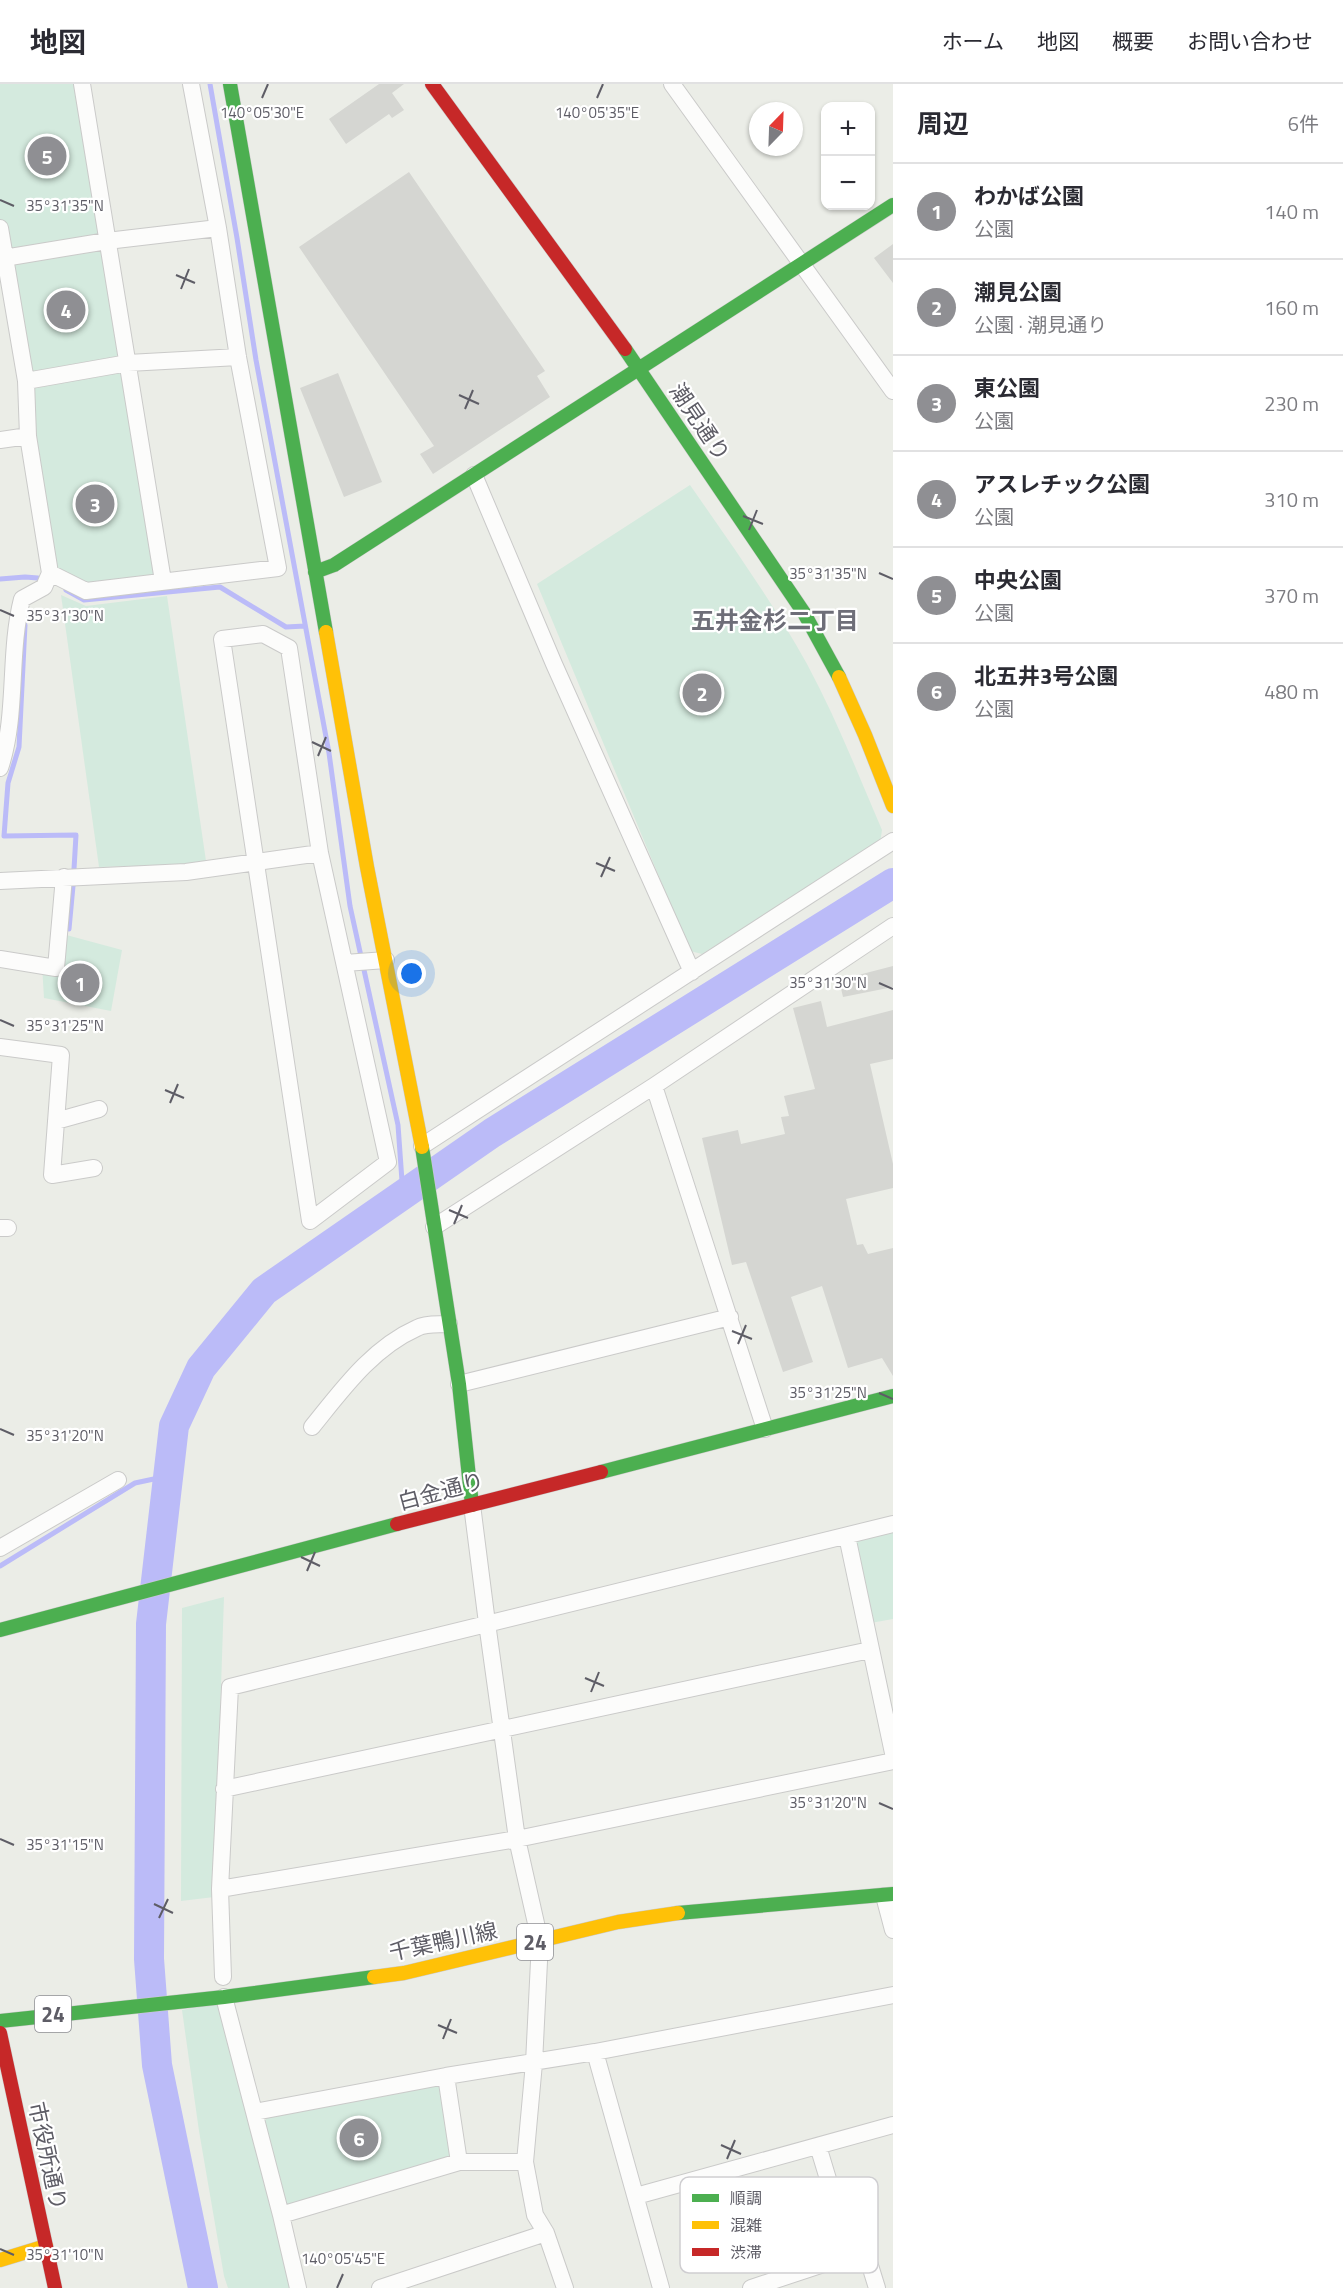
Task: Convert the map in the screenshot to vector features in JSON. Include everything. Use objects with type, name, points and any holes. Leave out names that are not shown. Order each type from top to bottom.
[{"type":"street","points":[[82,84],[163,581]]},
{"type":"street","points":[[50,573],[86,591],[278,568],[238,357],[218,228],[191,84]]},
{"type":"street","points":[[230,84],[315,573],[422,1146],[459,1384],[486,1623],[501,1731],[517,1839],[540,1941],[534,2063],[525,2162],[535,2215],[546,2233],[565,2288]]},
{"type":"street","name":"潮見通り","points":[[432,84],[639,368],[804,613],[835,669],[893,806]]},
{"type":"street","points":[[672,84],[893,391]]},
{"type":"street","points":[[315,573],[334,565],[893,204]]},
{"type":"street","points":[[0,228],[26,381],[28,436],[50,573],[44,587],[22,599],[8,623],[8,744],[0,768]]},
{"type":"street","points":[[4,258],[107,241],[218,228]]},
{"type":"street","points":[[26,381],[128,363],[238,357]]},
{"type":"street","points":[[0,440],[28,436]]},
{"type":"street","points":[[474,475],[559,674],[692,972]]},
{"type":"street","points":[[263,634],[289,648],[320,854],[388,1162],[310,1221],[254,862],[222,639],[263,634]]},
{"type":"street","points":[[422,1146],[893,841]]},
{"type":"street","points":[[0,882],[177,873],[320,854]]},
{"type":"street","points":[[0,959],[56,968],[64,878]]},
{"type":"street","points":[[434,1227],[654,1086],[893,926]]},
{"type":"street","points":[[345,963],[386,960]]},
{"type":"street","points":[[0,1047],[61,1055],[52,1175],[94,1168]]},
{"type":"street","points":[[0,1058],[60,1065]]},
{"type":"street","points":[[654,1086],[765,1429]]},
{"type":"street","points":[[56,1121],[99,1109]]},
{"type":"street","points":[[459,1384],[730,1317]]},
{"type":"street","points":[[312,1427],[351,1378],[386,1347],[419,1326],[449,1324]]},
{"type":"street","name":"白金通り","points":[[0,1630],[893,1396]]},
{"type":"street","points":[[0,1548],[118,1480]]},
{"type":"street","points":[[222,1977],[220,1888],[230,1687],[893,1524]]},
{"type":"street","points":[[847,1536],[893,1753]]},
{"type":"street","points":[[224,1789],[870,1650]]},
{"type":"street","points":[[220,1888],[517,1839],[893,1761]]},
{"type":"street","points":[[888,1895],[893,1930]]},
{"type":"street","name":"千葉鴨川線","points":[[0,2021],[179,2000],[224,1997],[404,1973],[618,1922],[695,1911],[888,1895]]},
{"type":"street","points":[[255,2112],[446,2076],[595,2052],[893,1995]]},
{"type":"street","points":[[224,1997],[298,2288]]},
{"type":"street","name":"市役所通り","points":[[0,2033],[55,2288]]},
{"type":"street","points":[[595,2052],[661,2288]]},
{"type":"street","points":[[446,2076],[459,2162]]},
{"type":"street","points":[[706,2177],[893,2125]]},
{"type":"street","points":[[819,2146],[828,2177]]},
{"type":"street","points":[[281,2215],[459,2162],[525,2162]]},
{"type":"street","points":[[636,2196],[680,2184]]},
{"type":"street","points":[[380,2288],[546,2233]]},
{"type":"street","points":[[0,2260],[46,2246]]},
{"type":"street","points":[[751,2288],[796,2273]]},
{"type":"street","points":[[872,2273],[877,2288]]},
{"type":"green space","points":[[0,84],[82,84],[163,581],[86,591],[50,573],[0,228]]},
{"type":"green space","points":[[690,485],[765,595],[807,664],[837,725],[882,830],[880,843],[702,954],[690,951],[537,584]]},
{"type":"green space","points":[[61,595],[86,606],[167,596],[206,861],[176,865],[99,867]]},
{"type":"green space","points":[[59,933],[122,950],[111,1011],[44,998],[42,965],[56,967]]},
{"type":"green space","points":[[893,1524],[893,1619],[865,1624],[847,1536]]},
{"type":"green space","points":[[224,1597],[214,1897],[181,1901],[182,1608]]},
{"type":"green space","points":[[221,2003],[292,2288],[228,2288],[224,2276],[199,2131],[182,2010]]},
{"type":"green space","points":[[436,2085],[443,2088],[453,2151],[449,2156],[292,2206],[282,2202],[264,2125],[266,2118]]},
{"type":"building","points":[[379,84],[404,84],[392,93],[404,110],[392,118],[389,114],[346,144],[329,119]]},
{"type":"building","points":[[409,172],[545,371],[537,376],[550,397],[433,474],[420,454],[434,446],[299,247]]},
{"type":"building","points":[[893,244],[893,283],[874,258]]},
{"type":"building","points":[[338,373],[382,482],[344,497],[300,388]]},
{"type":"building","points":[[893,966],[893,987],[843,997],[839,980]]},
{"type":"building","points":[[821,1001],[827,1027],[893,1010],[893,1059],[870,1064],[893,1164],[893,1188],[846,1199],[857,1245],[863,1244],[868,1254],[893,1248],[893,1376],[882,1358],[848,1368],[822,1286],[791,1297],[813,1362],[783,1372],[746,1262],[732,1265],[702,1138],[738,1130],[741,1144],[785,1134],[781,1117],[789,1116],[784,1096],[815,1089],[793,1008]]},
{"type":"waterway","points":[[210,84],[256,360],[329,753],[350,906],[398,1125],[403,1195]]},
{"type":"waterway","points":[[0,579],[38,578]]},
{"type":"waterway","points":[[66,590],[84,600],[220,587],[286,627],[305,626]]},
{"type":"waterway","points":[[25,625],[19,747],[8,783],[4,836],[76,835],[74,869]]},
{"type":"waterway","points":[[203,2288],[157,2065],[149,1959],[151,1624],[174,1426],[201,1368],[264,1291],[492,1133],[893,883]]},
{"type":"waterway","points":[[69,929],[73,886]]},
{"type":"waterway","points":[[0,1566],[135,1483],[168,1476]]},
{"type":"traffic: fast","points":[[230,84],[326,632]]},
{"type":"traffic: fast","points":[[315,572],[334,565],[893,205]]},
{"type":"traffic: fast","points":[[625,349],[804,613],[839,677]]},
{"type":"traffic: fast","points":[[422,1147],[459,1384],[472,1505]]},
{"type":"traffic: fast","points":[[601,1472],[893,1396]]},
{"type":"traffic: fast","points":[[0,1630],[397,1524]]},
{"type":"traffic: fast","points":[[678,1913],[893,1894]]},
{"type":"traffic: fast","points":[[0,2021],[224,1997],[374,1977]]},
{"type":"traffic: slow","points":[[326,632],[367,867],[422,1147]]},
{"type":"traffic: slow","points":[[839,677],[893,806]]},
{"type":"traffic: slow","points":[[374,1977],[404,1973],[618,1922],[678,1913]]},
{"type":"traffic: slow","points":[[0,2260],[46,2246]]},
{"type":"traffic: jam","points":[[432,84],[625,349]]},
{"type":"traffic: jam","points":[[397,1524],[601,1472]]},
{"type":"traffic: jam","points":[[0,2033],[55,2288]]},
{"type":"place","name":"中央公園","points":[[47,156]]},
{"type":"place","name":"アスレチック公園","points":[[66,310]]},
{"type":"place","name":"東公園","points":[[95,504]]},
{"type":"place","name":"潮見公園","points":[[702,693]]},
{"type":"place","name":"わかば公園","points":[[80,983]]},
{"type":"place","name":"北五井3号公園","points":[[359,2138]]},
{"type":"district","name":"五井金杉二丁目","points":[[775,620]]}]
